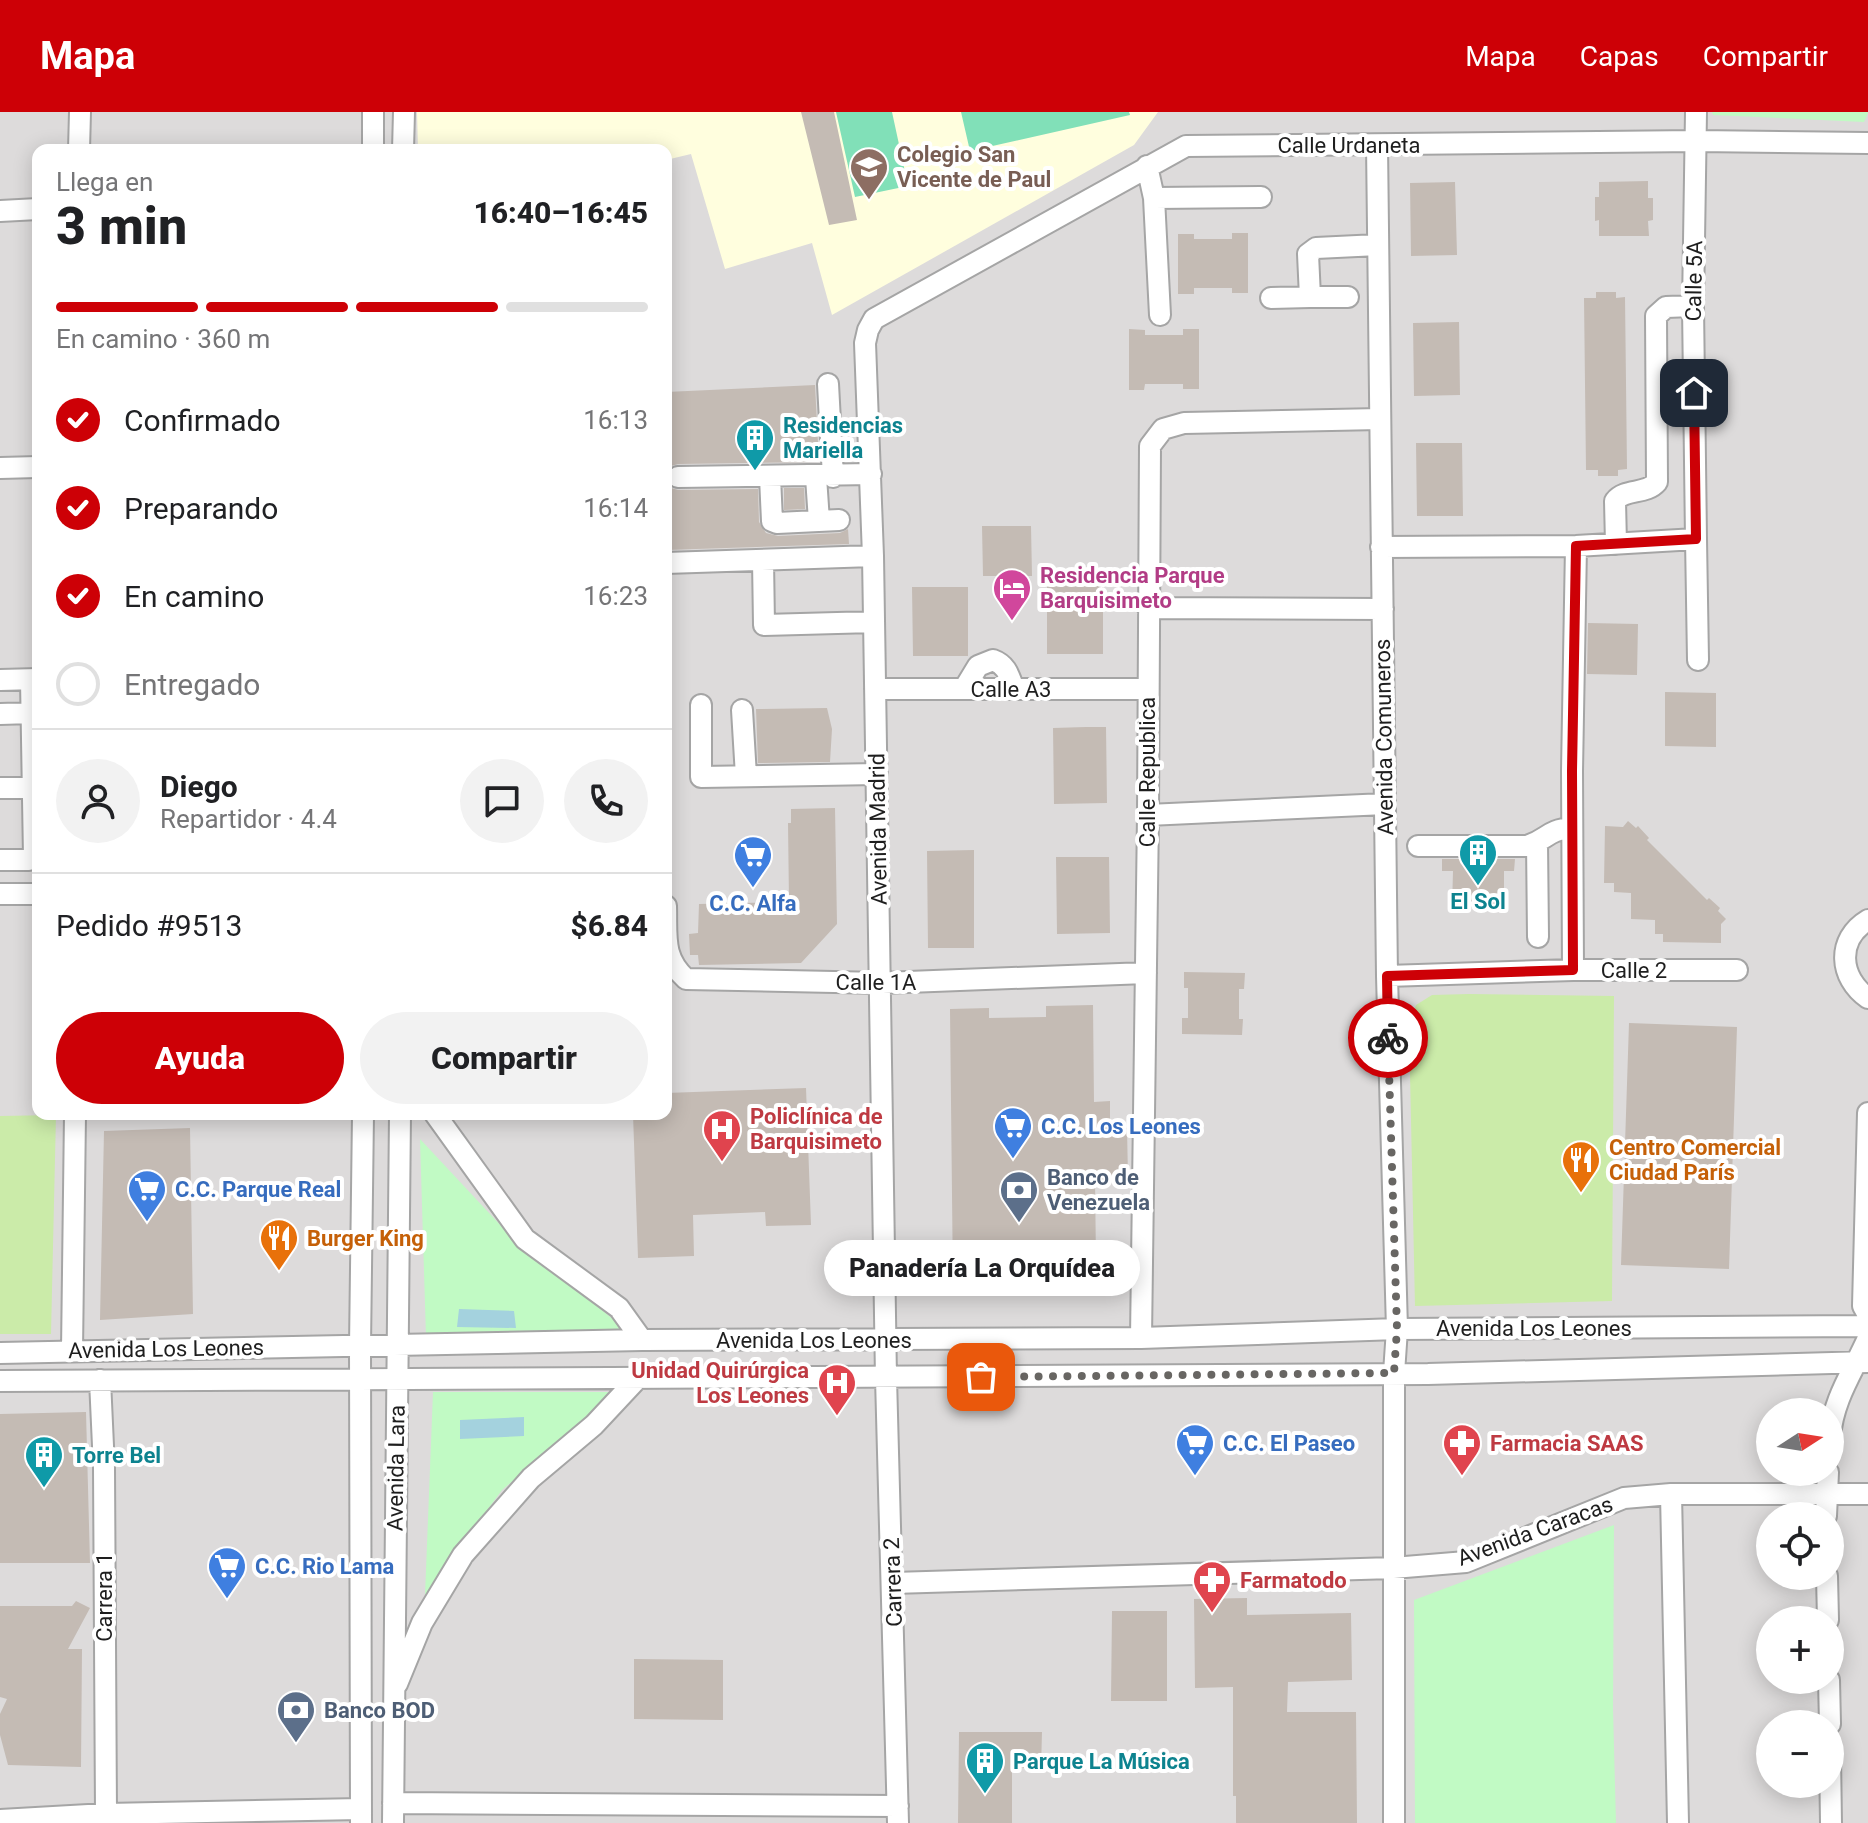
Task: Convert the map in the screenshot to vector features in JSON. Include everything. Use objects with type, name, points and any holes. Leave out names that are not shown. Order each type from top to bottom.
[{"type":"street","points":[[79,144],[80,112]]},
{"type":"street","points":[[373,112],[373,144]]},
{"type":"street","points":[[403,144],[404,112]]},
{"type":"street","name":"Calle 5A","points":[[1696,112],[1693,306],[1698,660]]},
{"type":"street","name":"Calle Urdaneta","points":[[874,319],[1186,146],[1697,141],[1868,143]]},
{"type":"street","name":"Avenida Comuneros","points":[[1377,145],[1387,976],[1397,1329],[1394,1373],[1394,1823]]},
{"type":"street","points":[[1147,166],[1154,198],[1160,315]]},
{"type":"street","points":[[1154,198],[1261,197]]},
{"type":"street","points":[[0,211],[32,209]]},
{"type":"street","points":[[1310,297],[1308,254],[1311,249],[1378,245]]},
{"type":"street","points":[[1271,298],[1348,297]]},
{"type":"street","points":[[1616,544],[1615,501],[1619,496],[1652,487],[1657,482],[1656,316],[1666,307],[1693,306]]},
{"type":"street","name":"Avenida Madrid","points":[[874,319],[865,343],[873,556],[887,1341]]},
{"type":"street","points":[[770,477],[772,521],[829,520],[824,477],[828,384]]},
{"type":"street","name":"Calle Republica","points":[[1141,1338],[1150,446],[1163,429],[1184,423],[1380,419]]},
{"type":"street","points":[[0,468],[32,467]]},
{"type":"street","points":[[678,477],[871,474]]},
{"type":"street","points":[[1381,547],[1576,546],[1696,539]]},
{"type":"street","points":[[1573,970],[1576,546]]},
{"type":"street","points":[[672,563],[873,556]]},
{"type":"street","points":[[763,560],[764,625],[874,622]]},
{"type":"street","points":[[1148,608],[1383,609]]},
{"type":"street","points":[[964,689],[978,666],[993,660],[1003,665],[1014,689]]},
{"type":"street","points":[[0,680],[32,680]]},
{"type":"street","name":"Calle A3","points":[[875,689],[1147,689]]},
{"type":"street","points":[[701,705],[701,777],[877,774]]},
{"type":"street","points":[[742,710],[746,776]]},
{"type":"street","points":[[0,714],[32,713]]},
{"type":"street","points":[[0,788],[32,788]]},
{"type":"street","points":[[1148,815],[1385,804]]},
{"type":"street","points":[[1418,846],[1527,846],[1549,832],[1572,828]]},
{"type":"street","points":[[1537,842],[1538,937]]},
{"type":"street","points":[[0,860],[32,858]]},
{"type":"street","points":[[0,894],[32,894]]},
{"type":"street","points":[[1866,918],[1853,932],[1844,956],[1850,981],[1868,998]]},
{"type":"street","name":"Calle 1A","points":[[672,966],[686,979],[882,983],[1146,973]]},
{"type":"street","name":"Calle 2","points":[[1387,976],[1573,970],[1737,970]]},
{"type":"street","points":[[1868,1113],[1863,1306],[1868,1315]]},
{"type":"street","points":[[72,1351],[75,1120]]},
{"type":"street","name":"Avenida Lara","points":[[361,1816],[363,1120]]},
{"type":"street","name":"Avenida Lara","points":[[393,1813],[400,1120]]},
{"type":"street","points":[[439,1120],[525,1239],[619,1308],[642,1340]]},
{"type":"street","name":"Avenida Los Leones","points":[[0,1353],[642,1340],[1141,1338],[1397,1329],[1868,1326]]},
{"type":"street","points":[[1838,1398],[1842,1387],[1863,1362],[1868,1338]]},
{"type":"street","name":"Carrera 2","points":[[887,1341],[898,1814]]},
{"type":"street","name":"Avenida Los Leones","points":[[0,1381],[1394,1373],[1863,1362]]},
{"type":"street","points":[[393,1696],[422,1623],[463,1555],[531,1478],[594,1425],[637,1379]]},
{"type":"street","name":"Carrera 1","points":[[100,1380],[104,1468],[106,1814]]},
{"type":"street","points":[[1826,1502],[1827,1486]]},
{"type":"street","points":[[1671,1494],[1678,1823]]},
{"type":"street","name":"Avenida Caracas","points":[[893,1583],[1393,1568],[1466,1562],[1624,1498],[1671,1494],[1868,1494]]},
{"type":"street","points":[[1831,1798],[1831,1823]]},
{"type":"street","points":[[393,1813],[898,1814]]},
{"type":"street","points":[[6,1821],[106,1814],[361,1816]]},
{"type":"shaded area","points":[[0,112],[1868,112],[1868,1823],[0,1823]]},
{"type":"shaded area","name":"Colegio San Vicente de Paul","points":[[417,112],[1158,112],[1134,145],[832,315],[812,243],[725,269],[691,154],[672,159],[672,144],[418,144]]},
{"type":"green space","points":[[836,112],[892,112],[908,186],[855,197]]},
{"type":"green space","points":[[961,112],[1129,112],[1130,115],[970,151]]},
{"type":"green space","points":[[1712,112],[1868,113],[1864,122],[1713,115]]},
{"type":"green space","points":[[1432,995],[1614,996],[1612,1301],[1415,1306],[1409,1027],[1416,1005]]},
{"type":"green space","points":[[32,1115],[32,1120],[56,1120],[51,1334],[0,1334],[0,1116]]},
{"type":"green space","points":[[420,1139],[504,1229],[626,1330],[426,1337]]},
{"type":"green space","points":[[433,1392],[617,1392],[502,1490],[425,1595]]},
{"type":"green space","points":[[1614,1525],[1616,1823],[1415,1823],[1414,1600]]},
{"type":"water","points":[[459,1309],[514,1311],[516,1328],[457,1327]]},
{"type":"water","points":[[524,1417],[524,1436],[460,1439],[460,1420]]},
{"type":"building","points":[[801,112],[834,112],[857,220],[829,225]]},
{"type":"building","points":[[1648,181],[1648,198],[1653,198],[1653,220],[1648,221],[1649,236],[1599,236],[1599,220],[1595,221],[1595,197],[1599,197],[1599,182]]},
{"type":"building","points":[[1455,182],[1457,255],[1411,256],[1410,183]]},
{"type":"building","points":[[1232,233],[1248,233],[1248,293],[1232,293],[1232,288],[1194,288],[1194,294],[1178,294],[1178,234],[1194,234],[1194,239],[1232,239]]},
{"type":"building","points":[[1596,292],[1616,292],[1616,298],[1625,297],[1627,469],[1618,470],[1618,476],[1598,476],[1598,470],[1586,470],[1584,298],[1596,298]]},
{"type":"building","points":[[1459,322],[1460,395],[1414,396],[1413,323]]},
{"type":"building","points":[[1129,329],[1145,330],[1145,335],[1183,335],[1183,329],[1199,329],[1199,389],[1183,389],[1183,384],[1145,384],[1144,390],[1129,390]]},
{"type":"building","points":[[815,385],[819,462],[672,466],[672,392]]},
{"type":"building","points":[[1416,443],[1462,443],[1463,516],[1417,516]]},
{"type":"building","points":[[672,488],[758,489],[759,522],[766,533],[778,536],[840,533],[848,529],[849,544],[672,550]]},
{"type":"building","points":[[784,488],[804,488],[805,509],[784,510]]},
{"type":"building","points":[[982,526],[1031,526],[1032,576],[983,576]]},
{"type":"building","points":[[1047,585],[1103,585],[1103,654],[1047,654]]},
{"type":"building","points":[[912,587],[968,587],[968,656],[913,656]]},
{"type":"building","points":[[1588,623],[1638,624],[1637,675],[1587,674]]},
{"type":"building","points":[[1665,692],[1716,693],[1716,747],[1665,746]]},
{"type":"building","points":[[827,708],[832,729],[830,762],[758,763],[756,709]]},
{"type":"building","points":[[1106,727],[1107,803],[1054,804],[1053,728]]},
{"type":"building","points":[[835,808],[837,924],[801,963],[699,965],[698,955],[690,955],[689,934],[698,933],[699,904],[789,902],[788,823],[791,823],[791,809]]},
{"type":"building","points":[[1628,821],[1636,828],[1638,826],[1649,838],[1647,840],[1707,900],[1709,898],[1720,908],[1718,911],[1726,919],[1721,924],[1721,943],[1663,942],[1663,934],[1655,934],[1655,920],[1631,919],[1631,893],[1614,892],[1614,883],[1604,883],[1605,826],[1623,827]]},
{"type":"building","points":[[974,850],[974,948],[928,948],[927,851]]},
{"type":"building","points":[[1056,857],[1109,857],[1110,933],[1057,934]]},
{"type":"building","name":"El Sol","points":[[1442,859],[1515,859],[1514,871],[1504,871],[1504,907],[1452,908],[1453,871],[1442,871]]},
{"type":"building","points":[[1184,972],[1245,973],[1244,989],[1239,989],[1242,1035],[1182,1034],[1182,1018],[1188,1018],[1188,988],[1184,988]]},
{"type":"building","points":[[1093,1005],[1094,1102],[1110,1101],[1110,1129],[1127,1128],[1128,1178],[1095,1179],[1096,1262],[1022,1263],[1022,1285],[953,1286],[950,1009],[989,1008],[989,1018],[1046,1017],[1046,1006]]},
{"type":"building","points":[[1629,1023],[1737,1027],[1729,1269],[1621,1265]]},
{"type":"building","name":"Policlínica de Barquisimeto","points":[[806,1088],[811,1225],[766,1226],[765,1212],[693,1215],[694,1256],[638,1258],[633,1120],[672,1120],[672,1093]]},
{"type":"building","name":"C.C. Parque Real","points":[[190,1128],[193,1314],[100,1320],[104,1131]]},
{"type":"building","name":"Torre Bel","points":[[86,1412],[90,1563],[0,1563],[0,1414]]},
{"type":"building","points":[[1247,1598],[1247,1615],[1351,1613],[1352,1680],[1288,1682],[1287,1712],[1356,1712],[1357,1823],[1236,1823],[1236,1796],[1233,1796],[1233,1687],[1195,1688],[1194,1599]]},
{"type":"building","points":[[76,1601],[90,1608],[68,1649],[82,1649],[81,1767],[8,1765],[0,1735],[0,1714],[7,1699],[0,1697],[0,1606],[72,1606]]},
{"type":"building","points":[[1112,1611],[1167,1611],[1167,1701],[1111,1701]]},
{"type":"building","points":[[634,1659],[723,1660],[723,1720],[634,1719]]},
{"type":"building","points":[[959,1732],[1042,1732],[1041,1768],[1012,1768],[1012,1823],[958,1823]]},
{"type":"way so far","points":[[981,1377],[1394,1373],[1397,1329],[1388,1038]]},
{"type":"place","name":"Colegio San Vicente de Paul","points":[[869,201]]},
{"type":"place","name":"Residencias Mariella","points":[[755,472]]},
{"type":"place","name":"Residencia Parque Barquisimeto","points":[[1012,622]]},
{"type":"place","name":"El Sol","points":[[1478,887]]},
{"type":"place","name":"C.C. Alfa","points":[[753,889]]},
{"type":"place","name":"C.C. Los Leones","points":[[1013,1160]]},
{"type":"place","name":"Policlínica de Barquisimeto","points":[[722,1163]]},
{"type":"place","name":"Centro Comercial Ciudad París","points":[[1581,1194]]},
{"type":"place","name":"C.C. Parque Real","points":[[147,1223]]},
{"type":"place","name":"Banco de Venezuela","points":[[1019,1224]]},
{"type":"place","name":"Burger King","points":[[279,1272]]},
{"type":"place","name":"Panadería La Orquídea","points":[[981,1377]]},
{"type":"place","name":"Unidad Quirúrgica Los Leones","points":[[837,1417]]},
{"type":"place","name":"C.C. El Paseo","points":[[1195,1477]]},
{"type":"place","name":"Farmacia SAAS","points":[[1462,1477]]},
{"type":"place","name":"Torre Bel","points":[[44,1489]]},
{"type":"place","name":"C.C. Rio Lama","points":[[227,1600]]},
{"type":"place","name":"Farmatodo","points":[[1212,1614]]},
{"type":"place","name":"Banco BOD","points":[[296,1744]]},
{"type":"place","name":"Parque La Música","points":[[985,1795]]},
{"type":"route","points":[[1388,1038],[1387,976],[1573,970],[1572,771],[1576,546],[1696,539],[1694,393]]}]
